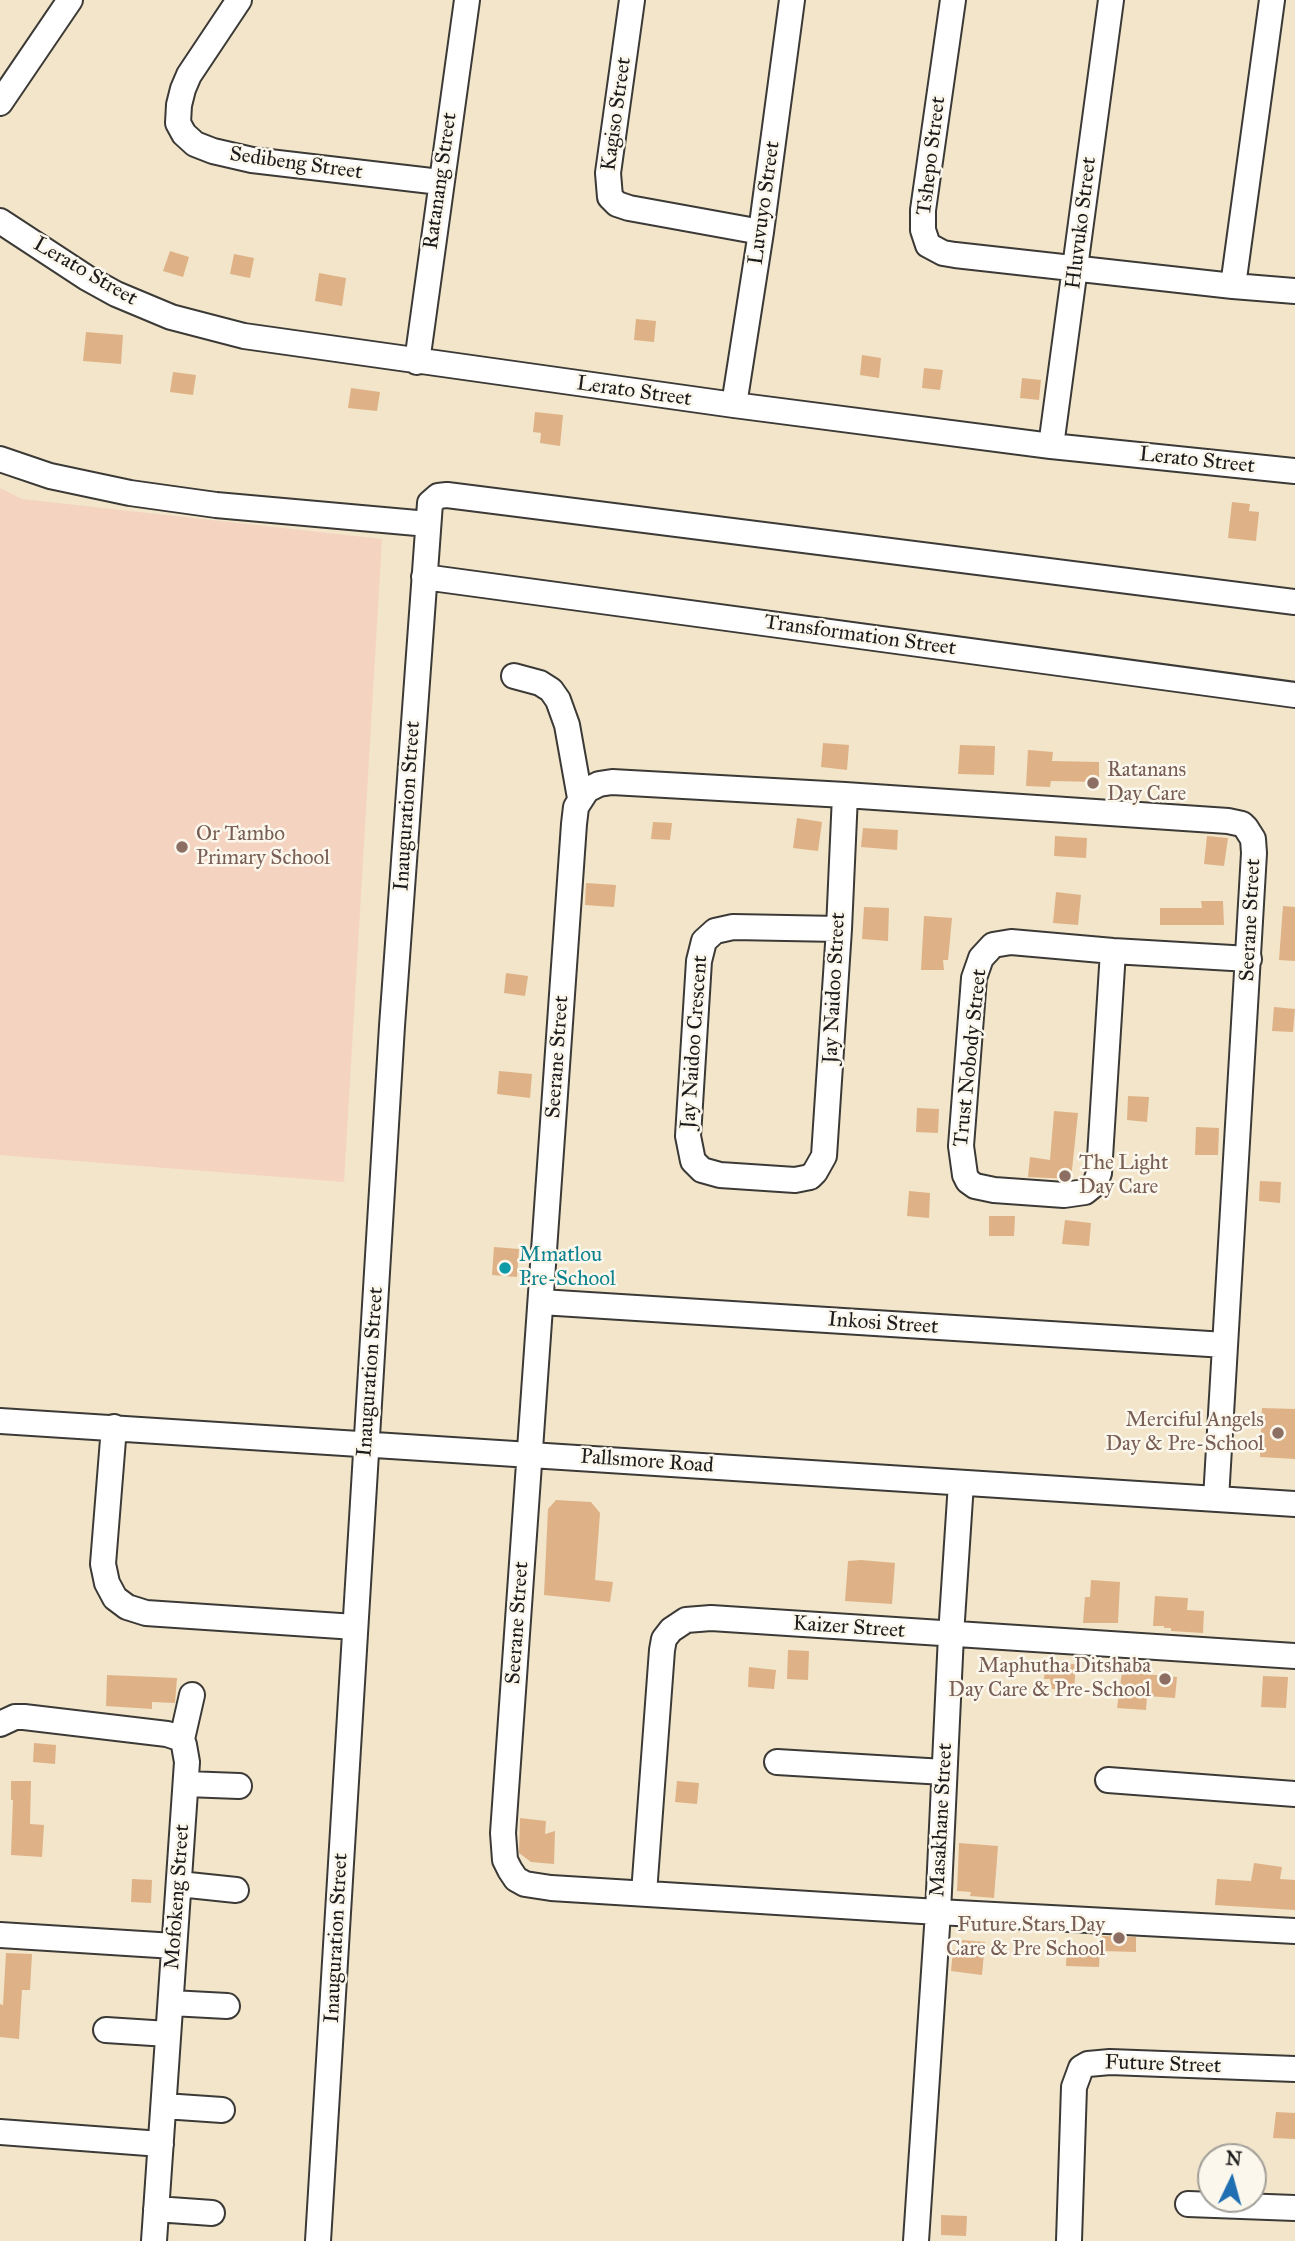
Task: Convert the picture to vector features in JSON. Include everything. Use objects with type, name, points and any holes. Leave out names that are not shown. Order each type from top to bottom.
[{"type":"street","points":[[0,103],[70,0]]},
{"type":"street","name":"Sedibeng Street","points":[[239,0],[189,75],[178,105],[178,123],[184,134],[195,144],[252,160],[440,182]]},
{"type":"street","name":"Ratanang Street","points":[[417,362],[467,0]]},
{"type":"street","name":"Kagiso Street","points":[[632,0],[608,173],[610,197],[617,204],[629,208],[761,232]]},
{"type":"street","name":"Luvuyo Street","points":[[734,405],[761,232],[792,0]]},
{"type":"street","name":"Tshepo Street","points":[[953,0],[923,210],[925,239],[933,249],[955,255],[1076,267]]},
{"type":"street","name":"Hluvuko Street","points":[[1051,446],[1111,0]]},
{"type":"street","points":[[1233,286],[1272,0]]},
{"type":"street","name":"Lerato Street","points":[[0,221],[116,294],[171,317],[244,337],[1051,446],[1295,471]]},
{"type":"street","points":[[1076,267],[1295,291]]},
{"type":"street","points":[[0,459],[50,476],[141,495],[216,505],[429,513],[438,496],[447,495],[1295,602]]},
{"type":"street","name":"Inauguration Street","points":[[318,2241],[392,1026],[429,513]]},
{"type":"street","name":"Transformation Street","points":[[424,577],[1295,695]]},
{"type":"street","points":[[514,677],[540,683],[551,690],[558,700],[567,725],[580,798]]},
{"type":"street","name":"Seerane Street","points":[[1216,1499],[1249,959],[1254,845],[1251,833],[1241,824],[1228,821],[845,795],[612,782],[587,790],[580,798],[574,824],[503,1832],[505,1860],[516,1879],[538,1887],[1295,1931]]},
{"type":"street","name":"Jay Naidoo Street","points":[[810,1177],[820,1165],[826,1145],[845,795]]},
{"type":"street","name":"Jay Naidoo Crescent","points":[[810,1177],[795,1180],[720,1175],[702,1170],[693,1161],[688,1136],[699,961],[704,941],[709,935],[733,926],[839,929]]},
{"type":"street","name":"Trust Nobody Street","points":[[1113,951],[1099,1173],[1095,1184],[1085,1192],[1065,1195],[975,1186],[965,1175],[961,1146],[974,978],[981,958],[993,945],[1011,942],[1249,959]]},
{"type":"street","name":"Inkosi Street","points":[[541,1302],[1226,1345]]},
{"type":"street","name":"Pallsmore Road","points":[[0,1421],[1295,1504]]},
{"type":"street","points":[[114,1427],[103,1564],[107,1583],[115,1598],[127,1607],[146,1613],[355,1627]]},
{"type":"street","name":"Masakhane Street","points":[[916,2241],[938,1912],[961,1483]]},
{"type":"street","name":"Kaizer Street","points":[[644,1892],[662,1650],[664,1639],[671,1630],[686,1620],[711,1618],[1295,1656]]},
{"type":"street","points":[[2,1718],[24,1717],[167,1734],[182,1739],[192,1695]]},
{"type":"street","name":"Mofokeng Street","points":[[154,2241],[186,1784],[187,1762],[182,1739]]},
{"type":"street","points":[[777,1762],[944,1772]]},
{"type":"street","points":[[1108,1780],[1295,1794]]},
{"type":"street","points":[[186,1784],[239,1786]]},
{"type":"street","points":[[178,1884],[236,1889]]},
{"type":"street","points":[[0,1935],[174,1946]]},
{"type":"street","points":[[171,2003],[227,2006]]},
{"type":"street","points":[[106,2030],[169,2035]]},
{"type":"street","name":"Future Street","points":[[1069,2241],[1074,2087],[1081,2068],[1088,2064],[1110,2062],[1295,2069]]},
{"type":"street","points":[[164,2106],[222,2110]]},
{"type":"street","points":[[0,2132],[161,2144]]},
{"type":"street","points":[[1188,2204],[1295,2208]]},
{"type":"street","points":[[156,2209],[212,2213]]},
{"type":"shaded area","name":"Or Tambo Primary School","points":[[0,488],[22,499],[382,539],[344,1182],[0,1155]]},
{"type":"building","points":[[170,251],[189,257],[183,277],[163,271]]},
{"type":"building","points":[[234,254],[254,258],[250,278],[230,274]]},
{"type":"building","points":[[319,273],[346,278],[342,306],[315,301]]},
{"type":"building","points":[[636,319],[656,321],[654,342],[634,340]]},
{"type":"building","points":[[86,332],[123,335],[121,364],[83,361]]},
{"type":"building","points":[[862,355],[881,358],[879,378],[860,375]]},
{"type":"building","points":[[924,368],[943,370],[940,390],[922,388]]},
{"type":"building","points":[[173,372],[196,375],[193,395],[170,392]]},
{"type":"building","points":[[1022,378],[1041,380],[1039,400],[1020,398]]},
{"type":"building","points":[[351,388],[380,392],[377,411],[348,408]]},
{"type":"building","points":[[535,412],[563,415],[560,446],[540,443],[541,433],[533,432]]},
{"type":"building","points":[[1232,502],[1250,504],[1249,511],[1259,512],[1256,541],[1228,538]]},
{"type":"building","points":[[823,743],[849,745],[847,770],[821,767]]},
{"type":"building","points":[[960,745],[995,746],[994,775],[958,774]]},
{"type":"building","points":[[1028,750],[1053,752],[1052,761],[1099,762],[1099,782],[1051,781],[1050,787],[1026,786]]},
{"type":"building","points":[[797,818],[822,822],[818,851],[793,848]]},
{"type":"building","points":[[653,822],[672,823],[670,840],[651,839]]},
{"type":"building","points":[[863,828],[898,830],[897,850],[861,847]]},
{"type":"building","points":[[1055,836],[1087,838],[1086,858],[1054,856]]},
{"type":"building","points":[[1207,836],[1228,838],[1224,866],[1204,864]]},
{"type":"building","points":[[586,883],[616,885],[614,907],[585,905]]},
{"type":"building","points":[[1056,892],[1081,895],[1078,925],[1053,923]]},
{"type":"building","points":[[1201,901],[1223,901],[1224,925],[1160,925],[1160,908],[1202,908]]},
{"type":"building","points":[[1283,906],[1295,907],[1295,961],[1279,960]]},
{"type":"building","points":[[864,907],[889,908],[888,941],[862,939]]},
{"type":"building","points":[[924,916],[952,918],[948,960],[943,960],[944,970],[921,970]]},
{"type":"building","points":[[506,973],[528,976],[525,996],[504,993]]},
{"type":"building","points":[[1274,1007],[1295,1009],[1293,1032],[1272,1031]]},
{"type":"building","points":[[499,1071],[532,1074],[530,1098],[497,1094]]},
{"type":"building","points":[[1128,1096],[1149,1097],[1147,1122],[1127,1120]]},
{"type":"building","points":[[917,1108],[939,1109],[938,1133],[916,1132]]},
{"type":"building","points":[[1054,1111],[1078,1113],[1071,1179],[1028,1177],[1030,1157],[1050,1160]]},
{"type":"building","points":[[1196,1127],[1219,1128],[1218,1155],[1195,1155]]},
{"type":"building","points":[[1260,1181],[1281,1182],[1280,1203],[1259,1201]]},
{"type":"building","points":[[909,1191],[930,1193],[929,1218],[907,1216]]},
{"type":"building","points":[[989,1216],[1015,1216],[1014,1236],[989,1236]]},
{"type":"building","points":[[1065,1220],[1091,1223],[1089,1246],[1062,1244]]},
{"type":"building","name":"Mmatlou Pre-School","points":[[494,1247],[519,1249],[517,1277],[492,1275]]},
{"type":"building","name":"Merciful Angels Day & Pre-School","points":[[1262,1408],[1295,1409],[1295,1459],[1260,1457]]},
{"type":"building","points":[[556,1500],[591,1502],[600,1513],[595,1580],[613,1582],[610,1602],[544,1595],[548,1509]]},
{"type":"building","points":[[848,1561],[895,1563],[892,1604],[845,1601]]},
{"type":"building","points":[[1091,1580],[1120,1582],[1118,1623],[1083,1623],[1085,1597],[1090,1597]]},
{"type":"building","points":[[1155,1596],[1188,1598],[1187,1610],[1204,1611],[1203,1633],[1171,1631],[1171,1628],[1164,1626],[1153,1626]]},
{"type":"building","points":[[788,1650],[809,1651],[808,1680],[787,1679]]},
{"type":"building","points":[[1045,1663],[1076,1664],[1074,1690],[1052,1689],[1050,1679],[1044,1679]]},
{"type":"building","points":[[749,1667],[776,1670],[774,1689],[748,1687]]},
{"type":"building","points":[[1122,1672],[1177,1677],[1175,1698],[1147,1696],[1146,1710],[1117,1708]]},
{"type":"building","points":[[107,1675],[177,1678],[175,1703],[152,1702],[152,1709],[106,1706]]},
{"type":"building","points":[[1263,1676],[1288,1677],[1286,1708],[1261,1707]]},
{"type":"building","points":[[34,1743],[56,1745],[55,1764],[33,1762]]},
{"type":"building","points":[[11,1781],[31,1781],[30,1824],[44,1825],[42,1857],[11,1855]]},
{"type":"building","points":[[677,1781],[699,1783],[697,1804],[675,1802]]},
{"type":"building","points":[[520,1818],[546,1821],[545,1834],[555,1831],[554,1864],[531,1862],[519,1853]]},
{"type":"building","points":[[959,1843],[998,1846],[994,1898],[970,1896],[971,1892],[957,1891]]},
{"type":"building","points":[[1254,1863],[1282,1867],[1280,1879],[1295,1880],[1295,1910],[1215,1905],[1217,1879],[1251,1881]]},
{"type":"building","points":[[132,1879],[152,1880],[151,1903],[131,1902]]},
{"type":"building","points":[[1102,1936],[1136,1937],[1136,1952],[1101,1951]]},
{"type":"building","points":[[962,1940],[985,1942],[982,1975],[951,1971],[953,1950],[961,1950]]},
{"type":"building","points":[[1067,1945],[1100,1947],[1099,1967],[1066,1966]]},
{"type":"building","points":[[6,1953],[32,1954],[30,1990],[22,1990],[19,2039],[0,2037],[0,2004],[3,2005]]},
{"type":"building","points":[[1276,2112],[1295,2113],[1295,2139],[1273,2138]]},
{"type":"building","points":[[941,2215],[967,2216],[966,2236],[941,2235]]},
{"type":"place","name":"Ratanans Day Care","points":[[1093,783]]},
{"type":"place","name":"Or Tambo Primary School","points":[[182,847]]},
{"type":"place","name":"The Light Day Care","points":[[1065,1176]]},
{"type":"place","name":"Mmatlou Pre-School","points":[[505,1268]]},
{"type":"place","name":"Merciful Angels Day & Pre-School","points":[[1278,1433]]},
{"type":"place","name":"Maphutha Ditshaba Day Care & Pre-School","points":[[1165,1679]]},
{"type":"place","name":"Future Stars Day Care & Pre School","points":[[1119,1938]]}]
